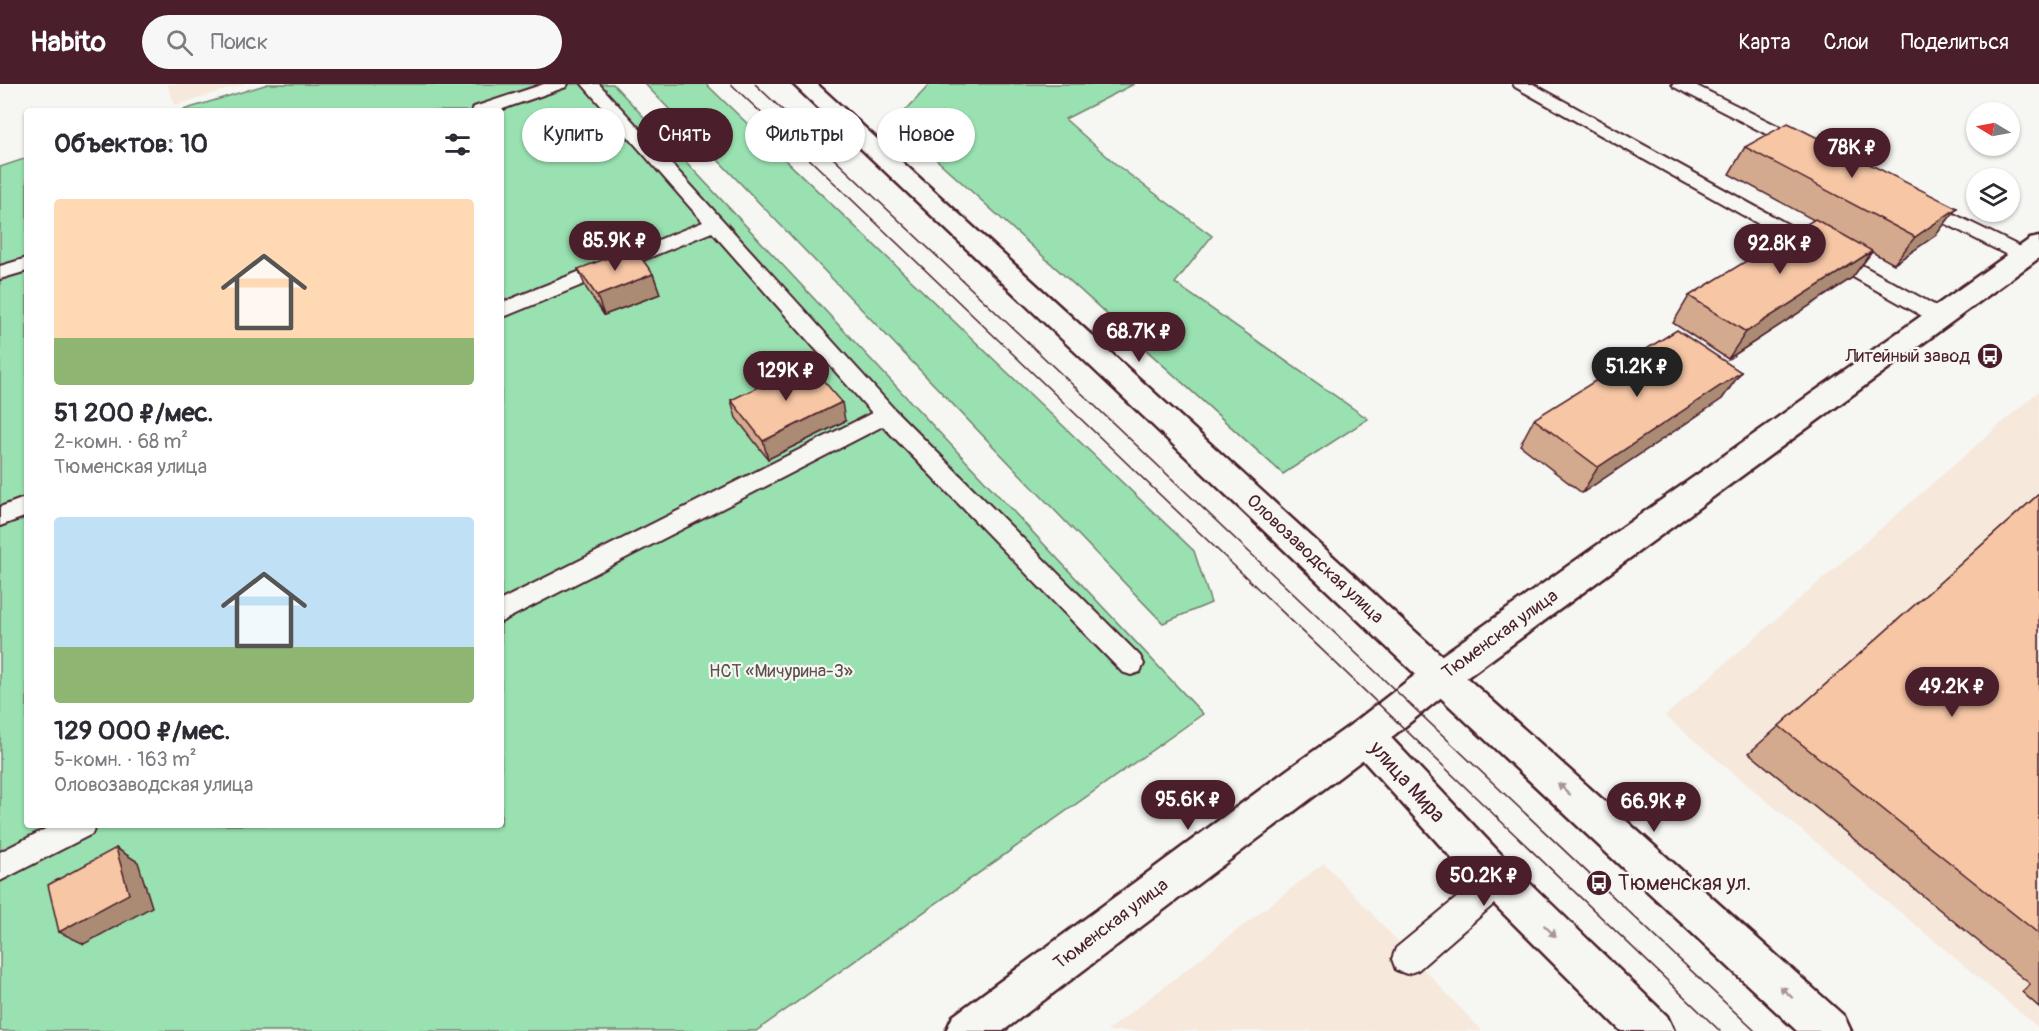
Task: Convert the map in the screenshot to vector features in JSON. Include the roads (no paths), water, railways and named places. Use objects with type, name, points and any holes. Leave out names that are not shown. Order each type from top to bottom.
[{"type":"street","name":"Оловозаводская улица","points":[[804,84],[1442,676],[1829,1031]]},
{"type":"street","name":"Тюменская улица","points":[[968,1031],[1300,782],[1365,736],[1442,676],[2031,250]]},
{"type":"street","name":"улица Мира","points":[[1365,736],[1499,881],[1652,1031]]},
{"type":"lane","points":[[489,108],[560,84]]},
{"type":"lane","points":[[590,84],[886,416],[1131,664]]},
{"type":"lane","points":[[1521,84],[1940,317]]},
{"type":"lane","points":[[1680,84],[1816,152]]},
{"type":"lane","points":[[1909,198],[2031,250]]},
{"type":"lane","points":[[504,310],[714,224]]},
{"type":"lane","points":[[0,273],[24,265]]},
{"type":"lane","points":[[504,610],[886,416]]},
{"type":"lane","points":[[0,518],[24,507]]},
{"type":"lane","points":[[0,867],[76,828]]},
{"type":"lane","points":[[1407,959],[1499,881]]},
{"type":"tram line","points":[[731,84],[1720,1031]]},
{"type":"tram line","points":[[755,84],[1755,1031]]},
{"type":"place","name":"Литейный завод","points":[[1990,356]]},
{"type":"place","name":"Тюменская ул.","points":[[1599,883]]},
{"type":"park label","name":"НСТ «Мичурина-3»","points":[[781,671]]}]
